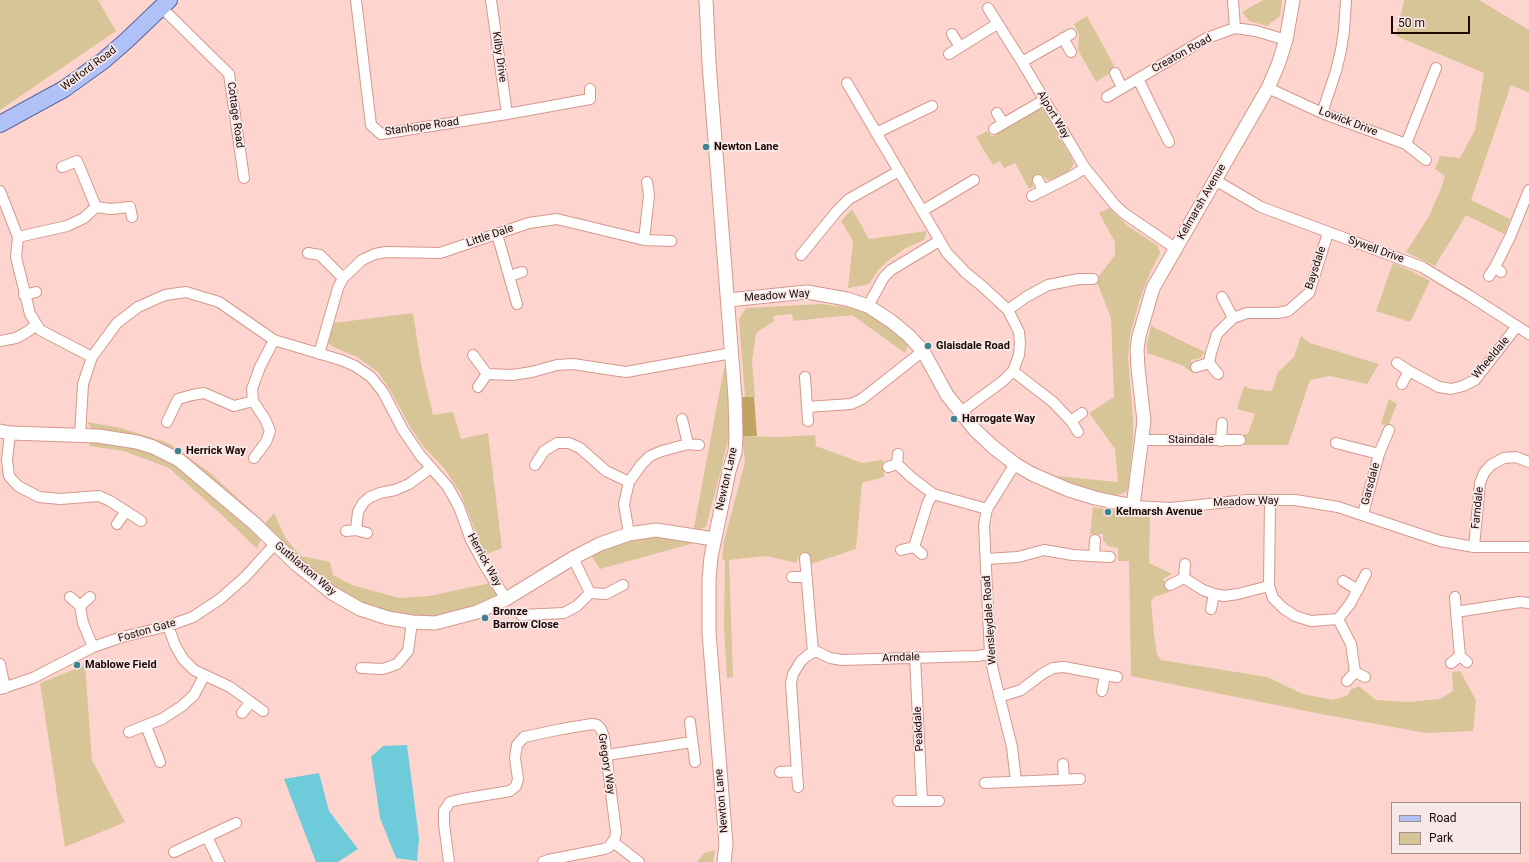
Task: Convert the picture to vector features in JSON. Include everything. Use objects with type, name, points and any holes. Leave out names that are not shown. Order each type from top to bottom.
[{"type":"main road","name":"Welford Road","points":[[0,124],[64,89],[109,56],[166,4]]},
{"type":"street","name":"Stanhope Road","points":[[356,0],[371,125],[381,134],[507,114],[591,98]]},
{"type":"street","name":"Kilby Drive","points":[[490,0],[507,114]]},
{"type":"street","name":"Newton Lane","points":[[706,0],[709,63],[735,398],[735,444],[714,539],[709,580],[709,633],[726,844],[724,862]]},
{"type":"street","points":[[1233,0],[1235,28]]},
{"type":"street","name":"Kelmarsh Avenue","points":[[1133,506],[1144,421],[1138,368],[1139,336],[1153,288],[1268,88],[1278,65],[1286,40],[1293,0]]},
{"type":"street","points":[[1322,113],[1336,71],[1341,50],[1346,0]]},
{"type":"street","name":"Cottage Road","points":[[166,4],[229,74],[244,178]]},
{"type":"street","name":"Alport Way","points":[[988,8],[1085,168],[1115,205],[1125,214],[1175,248]]},
{"type":"street","points":[[949,54],[997,24]]},
{"type":"street","name":"Creaton Road","points":[[1107,97],[1207,38],[1235,28],[1256,31],[1286,40]]},
{"type":"street","points":[[952,34],[960,47]]},
{"type":"street","points":[[1022,62],[1067,36],[1071,52]]},
{"type":"street","points":[[1406,144],[1436,68]]},
{"type":"street","points":[[1115,74],[1122,88]]},
{"type":"street","points":[[1138,79],[1169,142]]},
{"type":"street","points":[[847,83],[939,242],[966,273],[1008,310],[1019,332],[1019,355],[1013,371],[1003,381],[961,412]]},
{"type":"street","name":"Lowick Drive","points":[[1268,88],[1322,113],[1406,144],[1426,160]]},
{"type":"street","points":[[994,129],[1044,100]]},
{"type":"street","points":[[876,133],[932,106]]},
{"type":"street","points":[[997,113],[1003,123]]},
{"type":"street","points":[[62,167],[77,161],[96,207]]},
{"type":"street","points":[[1032,196],[1085,168]]},
{"type":"street","points":[[801,254],[849,199],[899,171]]},
{"type":"street","points":[[922,211],[974,180]]},
{"type":"street","points":[[1038,180],[1043,190]]},
{"type":"street","name":"Sywell Drive","points":[[1215,180],[1260,207],[1422,267],[1529,334]]},
{"type":"street","points":[[644,240],[649,195],[647,182]]},
{"type":"street","points":[[1489,276],[1498,270],[1529,190]]},
{"type":"street","points":[[0,191],[18,237],[16,257],[24,295],[30,314],[36,325],[40,330],[92,358]]},
{"type":"street","points":[[649,195],[660,193]]},
{"type":"street","points":[[96,207],[111,209],[130,207],[132,217]]},
{"type":"street","points":[[18,237],[67,226],[84,218],[96,207]]},
{"type":"street","name":"Little Dale","points":[[319,354],[338,288],[343,278],[362,260],[375,254],[386,252],[440,253],[529,223],[557,219],[644,240],[671,241]]},
{"type":"street","name":"Baysdale","points":[[1233,318],[1246,313],[1277,313],[1288,311],[1309,293],[1328,233]]},
{"type":"street","points":[[497,234],[517,304]]},
{"type":"street","points":[[868,306],[884,277],[891,270],[939,242]]},
{"type":"street","points":[[308,253],[322,252],[343,278]]},
{"type":"street","points":[[510,276],[522,272]]},
{"type":"street","points":[[1008,310],[1026,297],[1048,285],[1079,279],[1093,279]]},
{"type":"street","points":[[24,295],[36,292]]},
{"type":"street","name":"Herrick Way","points":[[80,436],[83,384],[92,358],[117,323],[138,307],[165,295],[186,292],[219,302],[274,340],[355,366],[371,377],[383,392],[403,430],[420,455],[448,487],[459,507],[471,540],[485,566],[506,599]]},
{"type":"street","name":"Meadow Way","points":[[728,300],[774,294],[807,292],[847,299],[868,306],[891,321],[908,335],[923,351],[947,395],[975,430],[993,447],[1015,464],[1038,477],[1069,490],[1095,498],[1133,506],[1171,508],[1247,500],[1295,500],[1331,506],[1363,514],[1440,541],[1474,547],[1529,547]]},
{"type":"street","points":[[1218,374],[1210,363],[1211,353],[1217,334],[1233,318],[1222,297]]},
{"type":"street","points":[[0,341],[16,338],[36,325]]},
{"type":"street","name":"Wheeldale","points":[[1397,363],[1439,387],[1451,388],[1463,386],[1475,380],[1517,326]]},
{"type":"street","points":[[254,458],[266,442],[270,431],[265,419],[253,401],[252,389],[260,367],[274,340]]},
{"type":"street","points":[[807,407],[851,404],[862,399],[923,351]]},
{"type":"street","points":[[487,374],[512,375],[532,372],[557,365],[573,364],[626,372],[732,353]]},
{"type":"street","points":[[473,355],[487,374]]},
{"type":"street","points":[[1196,367],[1210,363]]},
{"type":"street","points":[[1013,371],[1053,402],[1071,421],[1078,432]]},
{"type":"street","points":[[1402,384],[1409,371]]},
{"type":"street","points":[[478,387],[487,374]]},
{"type":"street","points":[[805,377],[808,421]]},
{"type":"street","points":[[167,422],[172,403],[178,399],[192,395],[204,393],[234,406],[253,401]]},
{"type":"street","points":[[1071,421],[1082,413]]},
{"type":"street","points":[[682,419],[688,444]]},
{"type":"street","points":[[1221,441],[1222,423]]},
{"type":"street","name":"Garsdale","points":[[1363,514],[1379,454],[1389,430]]},
{"type":"street","points":[[5,432],[7,460],[5,477],[18,486],[39,497],[60,499],[99,496],[110,501],[141,521]]},
{"type":"street","name":"Guthlaxton Way","points":[[5,432],[98,436],[137,442],[153,447],[179,460],[255,524],[274,544],[332,593],[360,609],[388,618],[412,622],[435,623],[456,619],[477,612],[506,599],[600,544],[629,534],[656,530],[714,539]]},
{"type":"street","name":"Staindale","points":[[1142,440],[1240,440]]},
{"type":"street","points":[[535,465],[544,451],[557,443],[569,443],[580,448],[606,472],[629,482]]},
{"type":"street","points":[[629,534],[624,504],[629,482],[641,465],[650,456],[662,451],[688,444],[699,445]]},
{"type":"street","name":"Garsdale","points":[[1336,444],[1379,454]]},
{"type":"street","name":"Farndale","points":[[1474,547],[1480,483],[1484,473],[1491,465],[1504,458],[1516,457],[1529,462]]},
{"type":"street","points":[[894,462],[933,494],[987,508]]},
{"type":"street","name":"Wensleydale Road","points":[[1015,464],[987,508],[984,525],[990,654],[1012,747],[1016,782]]},
{"type":"street","points":[[356,530],[358,512],[363,503],[370,497],[395,490],[409,484],[431,468]]},
{"type":"street","points":[[914,547],[928,502],[933,494]]},
{"type":"street","points":[[1270,500],[1269,586],[1273,598],[1283,608],[1295,616],[1310,621],[1338,619],[1346,611],[1366,574]]},
{"type":"street","points":[[117,524],[126,511]]},
{"type":"street","points":[[346,532],[356,530],[367,533]]},
{"type":"street","points":[[1094,556],[1095,540]]},
{"type":"street","name":"Foston Gate","points":[[2,689],[33,678],[93,647],[122,637],[168,626],[194,617],[220,599],[245,577],[274,544]]},
{"type":"street","points":[[901,550],[914,547]]},
{"type":"street","points":[[914,547],[922,554]]},
{"type":"street","points":[[986,559],[1018,557],[1044,550],[1073,555],[1110,557]]},
{"type":"street","points":[[574,558],[590,593]]},
{"type":"street","points":[[798,787],[791,683],[792,674],[807,656],[813,652],[805,558]]},
{"type":"street","points":[[1184,578],[1185,564]]},
{"type":"street","points":[[792,578],[806,577]]},
{"type":"street","points":[[1184,578],[1198,587],[1214,594],[1224,596],[1269,586]]},
{"type":"street","points":[[1170,585],[1184,578]]},
{"type":"street","points":[[1343,581],[1358,590]]},
{"type":"street","points":[[521,616],[564,613],[577,606],[590,593],[606,594],[623,585]]},
{"type":"street","points":[[1211,609],[1214,594]]},
{"type":"street","points":[[70,597],[80,606],[83,623],[93,647]]},
{"type":"street","points":[[80,606],[90,597]]},
{"type":"street","points":[[1451,663],[1463,659],[1455,597]]},
{"type":"street","points":[[1456,612],[1520,602],[1529,603]]},
{"type":"street","points":[[1338,619],[1352,644],[1355,672],[1348,681]]},
{"type":"street","points":[[361,668],[383,669],[397,664],[408,651],[412,622]]},
{"type":"street","points":[[168,626],[174,645],[182,659],[194,670],[230,687],[263,711]]},
{"type":"street","name":"Arndale","points":[[813,652],[818,652],[830,658],[842,660],[977,656],[990,654]]},
{"type":"street","name":"Peakdale","points":[[915,657],[922,801]]},
{"type":"street","points":[[0,664],[2,689]]},
{"type":"street","points":[[999,696],[1021,690],[1042,674],[1053,668],[1064,666],[1117,677]]},
{"type":"street","points":[[1355,672],[1365,676]]},
{"type":"street","points":[[1102,691],[1105,675]]},
{"type":"street","points":[[129,732],[162,719],[182,706],[194,694],[204,676]]},
{"type":"street","points":[[242,713],[251,702]]},
{"type":"street","points":[[690,722],[695,762]]},
{"type":"street","name":"Gregory Way","points":[[449,862],[444,824],[444,811],[450,802],[462,798],[510,791],[516,786],[518,779],[516,746],[524,737],[592,724],[597,725],[601,729],[604,737],[616,832],[613,842]]},
{"type":"street","points":[[146,726],[160,762]]},
{"type":"street","points":[[607,755],[692,742]]},
{"type":"street","points":[[1063,764],[1064,779]]},
{"type":"street","points":[[780,772],[796,771]]},
{"type":"street","points":[[985,783],[1080,779]]},
{"type":"street","points":[[898,801],[939,801]]},
{"type":"street","points":[[174,852],[236,823]]},
{"type":"street","points":[[207,837],[219,862]]},
{"type":"street","points":[[542,862],[604,849],[613,842],[639,862]]},
{"type":"green space","points":[[0,0],[98,0],[116,31],[0,110]]},
{"type":"green space","points":[[1263,0],[1282,0],[1280,16],[1267,26],[1249,21],[1242,12]]},
{"type":"green space","points":[[1404,0],[1479,0],[1529,30],[1529,93],[1511,85],[1471,200],[1510,219],[1504,234],[1466,215],[1435,266],[1406,252],[1429,216],[1441,189],[1445,176],[1435,169],[1440,156],[1460,158],[1475,130],[1484,73],[1396,36]]},
{"type":"green space","points":[[1087,16],[1116,69],[1096,82],[1078,50],[1079,34],[1074,24]]},
{"type":"green space","points":[[1040,108],[1044,111],[1074,164],[1069,171],[1055,179],[1048,180],[1040,174],[1032,178],[1033,187],[1029,189],[1015,163],[1004,168],[1000,161],[993,165],[976,137],[987,131],[992,137]]},
{"type":"green space","points":[[1109,208],[1129,227],[1157,245],[1160,253],[1150,273],[1139,302],[1130,336],[1128,356],[1133,419],[1133,440],[1128,488],[1126,492],[1111,496],[1076,486],[1056,476],[1118,482],[1115,449],[1089,413],[1114,397],[1111,318],[1096,280],[1115,255],[1115,242],[1099,213]]},
{"type":"green space","points":[[852,209],[869,239],[926,231],[926,236],[924,240],[906,248],[890,259],[879,269],[870,283],[848,288],[853,241],[841,221]]},
{"type":"green space","points":[[1393,263],[1430,281],[1410,322],[1376,311]]},
{"type":"green space","points":[[820,304],[858,308],[879,319],[905,341],[908,346],[905,353],[852,315],[793,321],[792,314],[773,316],[774,321],[756,333],[752,362],[755,397],[745,397],[739,319],[746,308]]},
{"type":"green space","points":[[413,313],[421,364],[433,415],[453,412],[461,439],[488,433],[502,548],[485,555],[460,492],[444,468],[425,448],[412,430],[390,390],[378,372],[357,357],[330,345],[328,342],[328,337],[333,323]]},
{"type":"green space","points":[[1151,326],[1205,352],[1200,358],[1191,360],[1194,374],[1182,365],[1147,353],[1147,344]]},
{"type":"green space","points":[[1301,336],[1310,343],[1379,364],[1367,384],[1330,376],[1310,380],[1288,445],[1244,445],[1244,434],[1248,434],[1255,414],[1237,409],[1244,386],[1251,389],[1272,391],[1278,372],[1294,357]]},
{"type":"green space","points":[[724,368],[729,371],[731,383],[729,435],[706,527],[696,530],[694,527]]},
{"type":"green space","points":[[1389,399],[1397,404],[1388,426],[1381,424]]},
{"type":"green space","points":[[87,422],[121,428],[156,439],[153,446],[93,431]]},
{"type":"green space","points":[[815,435],[816,446],[862,463],[883,460],[884,477],[862,483],[856,549],[811,564],[809,554],[799,555],[797,563],[766,556],[729,560],[733,677],[727,678],[724,627],[725,560],[722,560],[724,541],[745,462],[742,436],[779,437]]},
{"type":"green space","points":[[158,439],[170,444],[209,472],[265,523],[274,513],[286,539],[301,556],[330,562],[333,575],[352,585],[399,598],[429,596],[495,582],[506,599],[435,623],[360,609],[154,448]]},
{"type":"green space","points":[[90,442],[133,446],[153,452],[176,465],[261,539],[257,549],[221,514],[169,468],[124,451],[89,446]]},
{"type":"green space","points":[[1093,507],[1150,516],[1149,563],[1172,574],[1163,579],[1169,592],[1154,597],[1151,602],[1157,654],[1161,660],[1267,677],[1303,694],[1333,700],[1348,695],[1350,690],[1359,686],[1376,700],[1408,702],[1440,699],[1453,691],[1452,672],[1460,671],[1476,700],[1473,731],[1426,733],[1321,714],[1131,676],[1129,561],[1118,561],[1118,548],[1107,545],[1103,540],[1103,534],[1090,534]]},
{"type":"green space","points":[[629,534],[692,537],[691,544],[600,569],[588,551]]},
{"type":"green space","points":[[85,665],[92,760],[125,822],[65,847],[40,683]]},
{"type":"green space","points":[[715,850],[713,862],[697,862],[704,853]]},
{"type":"shaded area","points":[[741,397],[754,397],[757,436],[742,436]]},
{"type":"water","points":[[407,745],[419,838],[417,861],[396,858],[380,818],[371,757],[383,746]]},
{"type":"water","points":[[319,773],[329,811],[358,849],[338,862],[316,862],[284,779]]},
{"type":"place","name":"Newton Lane","points":[[706,147]]},
{"type":"place","name":"Glaisdale Road","points":[[928,346]]},
{"type":"place","name":"Harrogate Way","points":[[954,419]]},
{"type":"place","name":"Herrick Way","points":[[178,451]]},
{"type":"place","name":"Kelmarsh Avenue","points":[[1108,512]]},
{"type":"place","name":"Bronze Barrow Close","points":[[485,618]]},
{"type":"place","name":"Mablowe Field","points":[[77,665]]}]
